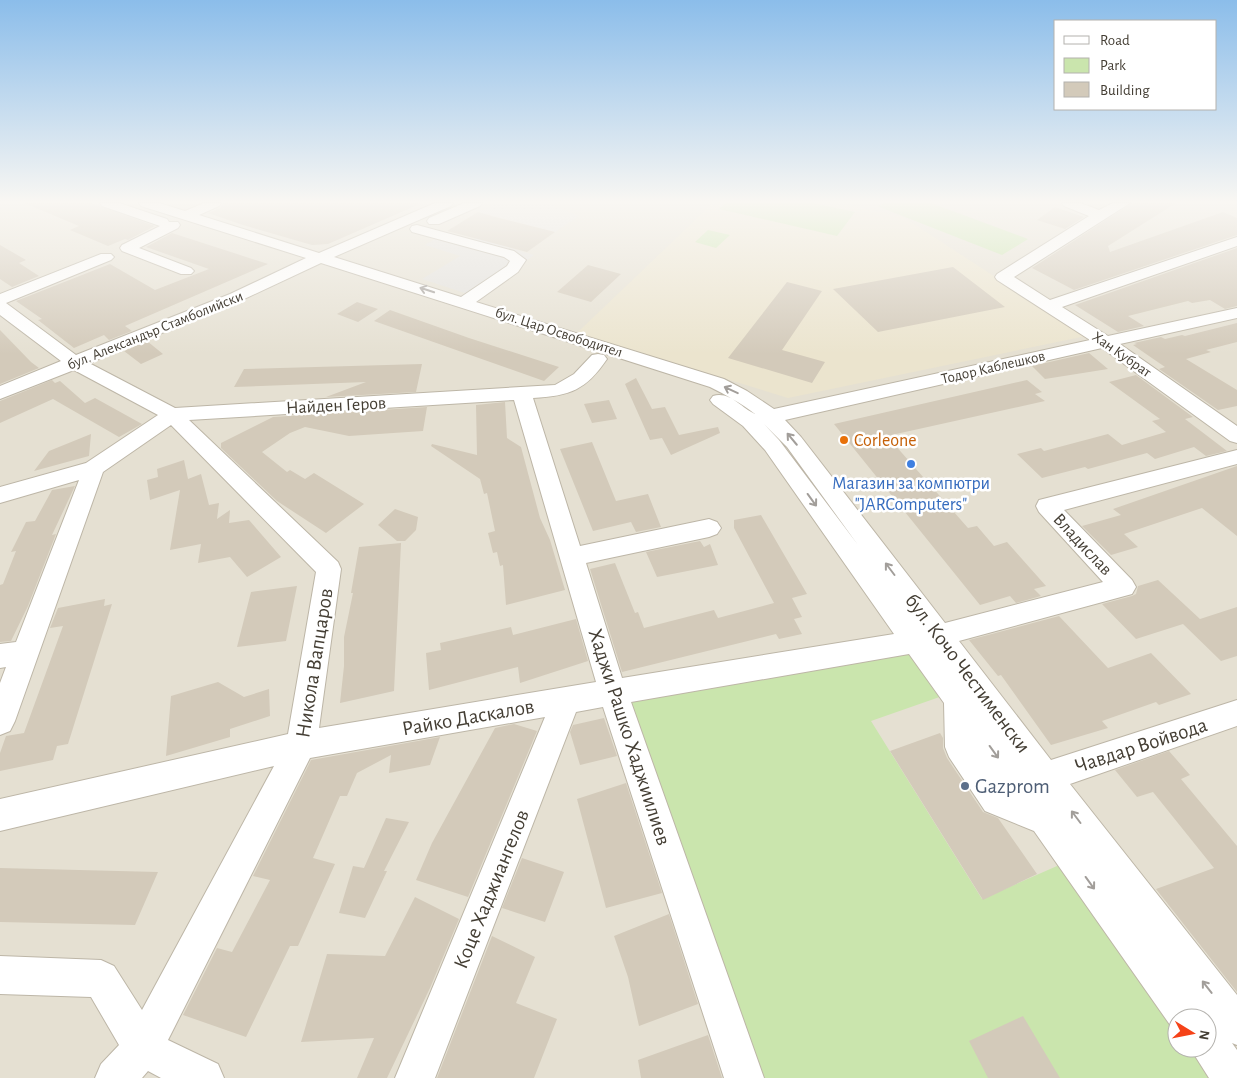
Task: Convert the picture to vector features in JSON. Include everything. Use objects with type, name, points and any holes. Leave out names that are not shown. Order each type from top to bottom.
[{"type":"street","points":[[141,253],[186,271]]},
{"type":"street","points":[[264,253],[303,265],[340,263],[362,253]]},
{"type":"street","name":"бул. Цар Освободител","points":[[291,253],[598,359],[709,395],[734,408],[761,418]]},
{"type":"street","points":[[236,297],[322,264],[341,253]]},
{"type":"street","points":[[464,302],[518,264],[518,260],[506,253]]},
{"type":"street","name":"Хан Кубрат","points":[[1040,253],[1003,277],[1105,342],[1237,436]]},
{"type":"street","points":[[1049,306],[1201,253]]},
{"type":"street","points":[[0,300],[106,257]]},
{"type":"street","name":"бул. Цар Освободител","points":[[340,263],[717,383],[737,392],[761,418]]},
{"type":"street","name":"бул. Александър Стамболийски","points":[[0,393],[236,297],[303,265]]},
{"type":"street","points":[[0,307],[75,363],[172,415],[94,468],[0,495]]},
{"type":"street","name":"Тодор Каблешков","points":[[761,418],[1237,313]]},
{"type":"street","name":"Найден Геров","points":[[172,415],[558,391],[569,387],[581,378],[598,359]]},
{"type":"street","name":"Хаджи Рашко Хаджиилиев","points":[[522,394],[613,693],[744,1078]]},
{"type":"street","name":"Никола Вапцаров","points":[[115,1078],[143,1048],[301,745],[329,569],[172,415]]},
{"type":"street","name":"бул. Кочо Честименски","points":[[761,418],[772,445],[927,639],[1045,777],[1237,1026]]},
{"type":"street","name":"Владислав","points":[[927,639],[1123,587],[1048,506],[1237,457]]},
{"type":"street","points":[[0,721],[13,654],[94,468]]},
{"type":"street","points":[[572,557],[709,528]]},
{"type":"street","name":"бул. Кочо Честименски","points":[[927,639],[958,703],[1182,1008]]},
{"type":"street","name":"Райко Даскалов","points":[[0,815],[301,745],[927,639]]},
{"type":"street","name":"Коце Хаджиангелов","points":[[415,1078],[566,701]]},
{"type":"street","name":"Чавдар Войвода","points":[[1045,777],[1237,713]]},
{"type":"street","points":[[0,975],[101,979],[143,1048],[204,1078]]},
{"type":"street","points":[[1217,1056],[1233,1078]]},
{"type":"shaded area","points":[[0,253],[1237,253],[1237,1078],[0,1078]]},
{"type":"shaded area","points":[[451,253],[528,253],[534,255],[477,297],[422,279],[460,256]]},
{"type":"shaded area","points":[[660,253],[959,253],[1086,336],[788,398],[577,333]]},
{"type":"green space","points":[[914,642],[951,693],[871,721],[982,899],[1073,859],[1170,1008],[1167,1008],[1167,1058],[1216,1058],[1233,1078],[744,1078],[613,693]]},
{"type":"building","points":[[0,253],[14,253],[26,260],[19,263],[39,276],[12,287],[0,279]]},
{"type":"building","points":[[164,253],[235,253],[268,264],[125,326],[132,331],[109,340],[104,335],[74,348],[38,320],[42,319],[16,301],[110,264],[155,290],[209,269]]},
{"type":"building","points":[[1055,253],[1183,253],[1074,290],[1032,268]]},
{"type":"building","points":[[1222,253],[1237,253],[1237,306],[1225,309],[1210,300],[1192,303],[1188,301],[1128,316],[1144,326],[1118,332],[1075,305]]},
{"type":"building","points":[[588,265],[621,274],[591,302],[557,292]]},
{"type":"building","points":[[953,267],[1005,307],[878,332],[833,289]]},
{"type":"building","points":[[787,282],[822,291],[782,350],[825,362],[812,383],[728,358]]},
{"type":"building","points":[[357,302],[378,309],[358,322],[337,314]]},
{"type":"building","points":[[390,310],[559,367],[544,381],[374,321]]},
{"type":"building","points":[[1237,323],[1237,342],[1206,350],[1211,352],[1186,359],[1237,390],[1237,406],[1218,410],[1159,369],[1165,367],[1133,345],[1137,344],[1134,343],[1161,337],[1165,339],[1185,336]]},
{"type":"building","points":[[0,330],[31,362],[39,368],[0,384]]},
{"type":"building","points":[[147,341],[163,354],[141,364],[124,351]]},
{"type":"building","points":[[1089,353],[1108,369],[1045,379],[1032,366]]},
{"type":"building","points":[[422,364],[416,392],[326,397],[366,382],[234,387],[244,369]]},
{"type":"building","points":[[1136,375],[1193,417],[1185,419],[1227,451],[1206,456],[1194,447],[1155,459],[1147,453],[1088,469],[1085,467],[1042,478],[1017,454],[1041,448],[1044,451],[1108,434],[1122,445],[1166,432],[1152,421],[1160,419],[1109,382]]},
{"type":"building","points":[[636,378],[652,409],[665,407],[679,435],[718,427],[720,433],[671,455],[662,438],[650,440],[625,384]]},
{"type":"building","points":[[52,380],[55,383],[60,381],[85,403],[95,398],[142,424],[119,437],[53,399],[0,423],[0,401]]},
{"type":"building","points":[[1027,380],[1042,392],[1035,394],[1045,401],[887,436],[968,528],[977,526],[994,546],[1007,542],[1046,586],[1034,589],[1041,596],[1016,603],[1010,596],[980,605],[834,424]]},
{"type":"building","points":[[609,400],[617,419],[592,423],[584,404]]},
{"type":"building","points":[[505,402],[507,438],[521,447],[540,518],[550,540],[565,590],[506,605],[503,565],[500,566],[497,552],[493,553],[488,533],[495,531],[487,493],[484,494],[480,479],[431,446],[432,444],[477,455],[476,405]]},
{"type":"building","points":[[427,407],[423,431],[349,436],[305,427],[290,433],[262,452],[287,472],[290,470],[305,479],[314,473],[364,504],[326,533],[277,501],[221,448],[221,443],[273,417]]},
{"type":"building","points":[[91,434],[89,456],[34,471],[49,451]]},
{"type":"building","points":[[592,442],[616,501],[648,494],[661,527],[636,532],[631,522],[593,531],[560,449]]},
{"type":"building","points":[[184,460],[188,479],[201,474],[209,505],[219,503],[217,519],[230,510],[229,523],[249,520],[281,557],[247,577],[230,557],[198,563],[201,544],[170,550],[180,490],[150,500],[147,480],[158,477],[157,469]]},
{"type":"building","points":[[1237,466],[1237,536],[1202,508],[1124,534],[1138,547],[1111,555],[1082,526],[1121,515],[1113,509]]},
{"type":"building","points":[[75,486],[52,535],[56,534],[28,606],[11,641],[0,642],[0,585],[3,584],[16,551],[11,552],[26,522],[35,521],[52,490]]},
{"type":"building","points":[[395,509],[418,517],[416,530],[405,541],[397,541],[378,525]]},
{"type":"building","points":[[761,515],[807,594],[792,598],[802,617],[794,619],[802,634],[779,639],[776,634],[622,672],[590,569],[615,563],[635,613],[638,612],[644,628],[714,610],[718,618],[774,603],[734,528],[734,520]]},
{"type":"building","points":[[700,541],[704,547],[710,544],[718,565],[657,577],[646,552]]},
{"type":"building","points":[[401,543],[394,691],[340,703],[344,666],[344,637],[353,593],[351,593],[359,547]]},
{"type":"building","points":[[1158,580],[1200,619],[1237,607],[1237,656],[1221,661],[1183,624],[1136,639],[1102,604],[1132,596],[1136,594],[1138,586]]},
{"type":"building","points":[[297,586],[286,641],[237,647],[251,592]]},
{"type":"building","points":[[105,599],[104,606],[112,604],[68,744],[57,746],[53,760],[0,771],[0,753],[6,736],[24,733],[63,626],[50,628],[58,608]]},
{"type":"building","points":[[1059,616],[1108,668],[1151,653],[1191,694],[1159,705],[1156,702],[1102,721],[1108,728],[1051,745],[1001,675],[998,676],[969,640]]},
{"type":"building","points":[[576,619],[588,661],[520,683],[518,667],[429,690],[426,653],[441,650],[440,643],[511,627],[513,635]]},
{"type":"building","points":[[218,682],[244,697],[269,689],[270,716],[230,729],[230,737],[166,756],[171,696]]},
{"type":"building","points":[[604,718],[617,756],[580,765],[570,732],[573,725]]},
{"type":"building","points":[[514,724],[537,731],[468,897],[416,880],[432,843],[495,728]]},
{"type":"building","points":[[940,733],[943,738],[943,748],[947,758],[983,812],[998,818],[1037,874],[983,900],[890,751]]},
{"type":"building","points":[[440,737],[430,765],[389,773],[391,755],[357,773],[347,796],[340,796],[313,858],[335,864],[298,946],[290,946],[246,1037],[183,1015],[217,948],[232,952],[270,880],[253,876],[311,760]]},
{"type":"building","points":[[1169,751],[1190,775],[1181,779],[1237,846],[1237,992],[1156,889],[1214,868],[1153,792],[1137,797],[1115,770]]},
{"type":"building","points":[[626,783],[662,893],[606,908],[577,799]]},
{"type":"building","points":[[386,818],[409,822],[384,871],[387,871],[365,918],[339,913],[353,866],[364,868]]},
{"type":"building","points":[[522,858],[564,872],[545,922],[502,908]]},
{"type":"building","points":[[0,868],[158,872],[135,925],[0,922]]},
{"type":"building","points":[[415,897],[459,919],[430,988],[387,1078],[357,1078],[374,1038],[301,1042],[327,954],[385,956]]},
{"type":"building","points":[[669,914],[698,1004],[639,1026],[628,977],[614,936]]},
{"type":"building","points":[[492,936],[535,957],[516,1003],[557,1019],[534,1078],[437,1078]]},
{"type":"building","points":[[1023,1016],[1060,1078],[988,1078],[969,1041]]},
{"type":"building","points":[[708,1035],[722,1078],[641,1078],[638,1060]]},
{"type":"place","name":"Corleone","points":[[844,440]]},
{"type":"place","name":"Магазин за компютри \"JARComputers\"","points":[[911,464]]},
{"type":"place","name":"Gazprom","points":[[965,786]]}]
